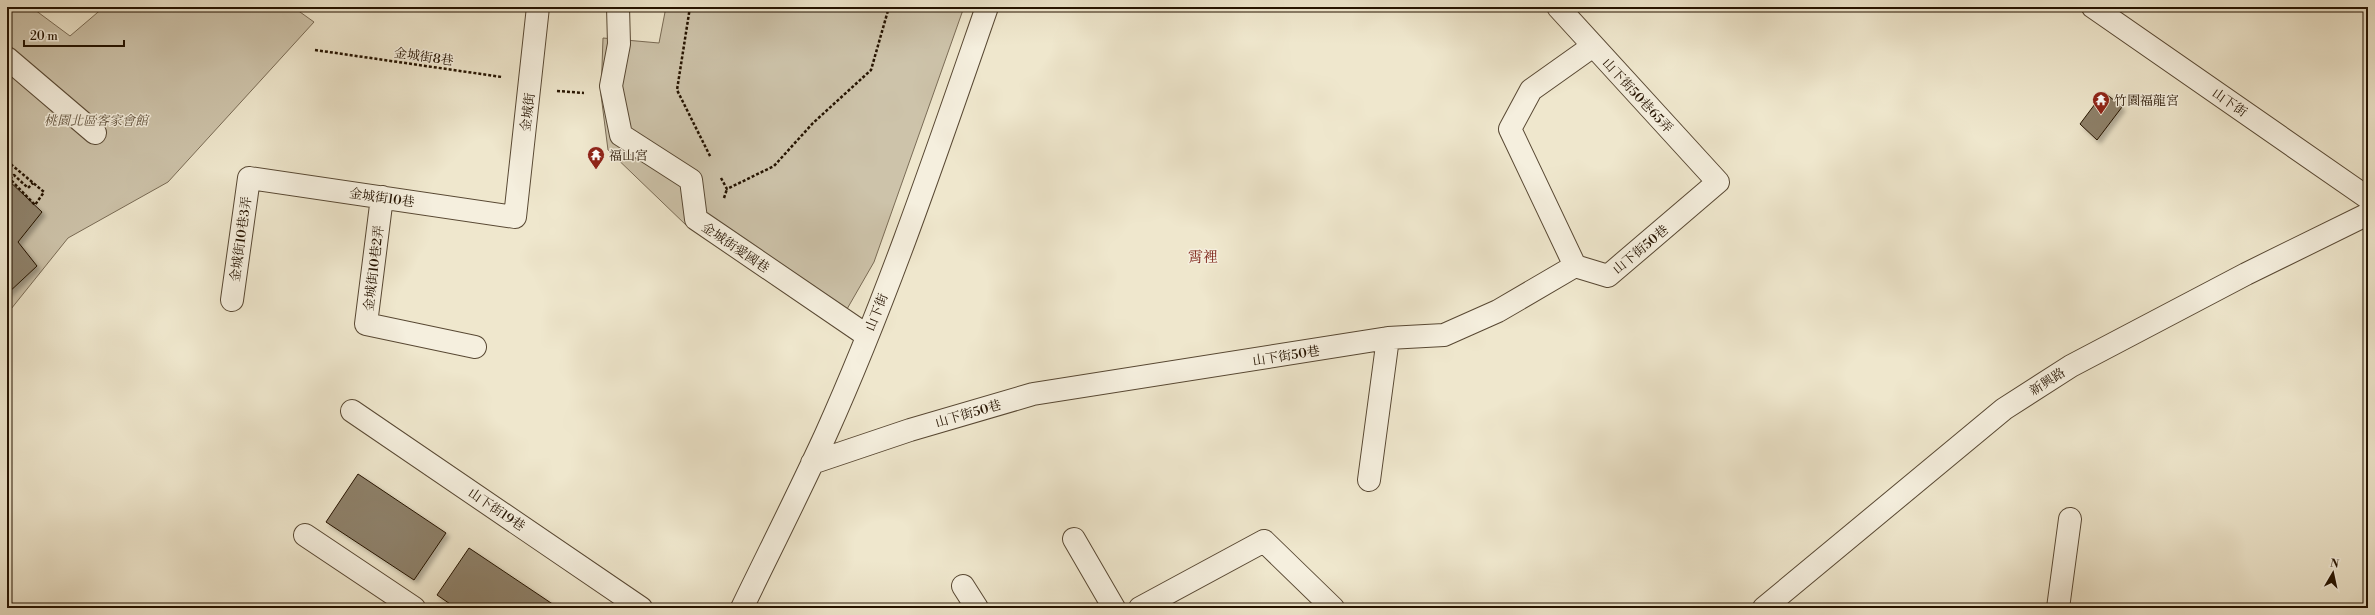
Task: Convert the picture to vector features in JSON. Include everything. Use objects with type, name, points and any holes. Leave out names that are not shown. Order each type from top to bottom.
[{"type":"street","name":"金城街","points":[[515,217],[538,7]]},
{"type":"street","name":"金城街愛國巷","points":[[618,7],[619,44],[611,86],[621,136],[691,180],[696,219],[866,336]]},
{"type":"street","name":"山下街","points":[[742,608],[812,463],[866,336],[908,232],[987,7]]},
{"type":"street","name":"山下街50巷65弄","points":[[1558,7],[1718,182]]},
{"type":"street","name":"山下街","points":[[2093,7],[2368,198]]},
{"type":"street","points":[[1575,266],[1510,129],[1531,90],[1593,46]]},
{"type":"street","points":[[7,58],[96,132]]},
{"type":"street","name":"金城街10巷","points":[[249,178],[515,217]]},
{"type":"street","name":"金城街10巷3弄","points":[[232,300],[249,178]]},
{"type":"street","name":"山下街50巷","points":[[812,463],[910,430],[1033,394],[1388,338],[1444,335],[1498,311],[1575,266],[1608,276],[1718,182]]},
{"type":"street","name":"金城街10巷2弄","points":[[382,197],[366,324],[475,347]]},
{"type":"street","name":"新興路","points":[[1764,608],[2004,409],[2071,366],[2246,274],[2368,214]]},
{"type":"street","points":[[1369,480],[1388,338]]},
{"type":"street","name":"山下街19巷","points":[[352,411],[641,608]]},
{"type":"street","points":[[2058,608],[2070,519]]},
{"type":"street","points":[[305,535],[414,608]]},
{"type":"street","points":[[1074,539],[1114,608]]},
{"type":"street","points":[[1140,608],[1264,541],[1333,608]]},
{"type":"street","points":[[963,586],[977,608]]},
{"type":"path","points":[[690,7],[677,90],[713,162]]},
{"type":"path","points":[[720,175],[727,189],[774,166],[813,123],[871,70],[889,7]]},
{"type":"path","name":"金城街8巷","points":[[315,50],[530,85],[612,94]]},
{"type":"path","points":[[7,161],[44,192],[35,205],[10,179],[14,175],[28,188],[33,183]]},
{"type":"green space","name":"桃園北區客家會館","points":[[7,7],[31,7],[70,36],[104,7],[293,7],[314,22],[168,182],[68,238],[7,314]]},
{"type":"green space","points":[[666,7],[964,7],[874,262],[839,323],[687,226],[608,150],[601,95],[603,38],[659,43]]},
{"type":"building","name":"竹園福龍宮","points":[[2104,92],[2122,107],[2097,140],[2080,124]]},
{"type":"building","points":[[7,179],[42,212],[18,242],[37,266],[7,294]]},
{"type":"building","points":[[358,474],[446,533],[414,580],[326,522]]},
{"type":"building","points":[[469,548],[557,607],[456,608],[437,595]]},
{"type":"place","name":"竹園福龍宮","points":[[2101,115]]},
{"type":"place","name":"福山宮","points":[[596,170]]},
{"type":"district","name":"霄裡","points":[[1203,257]]}]
